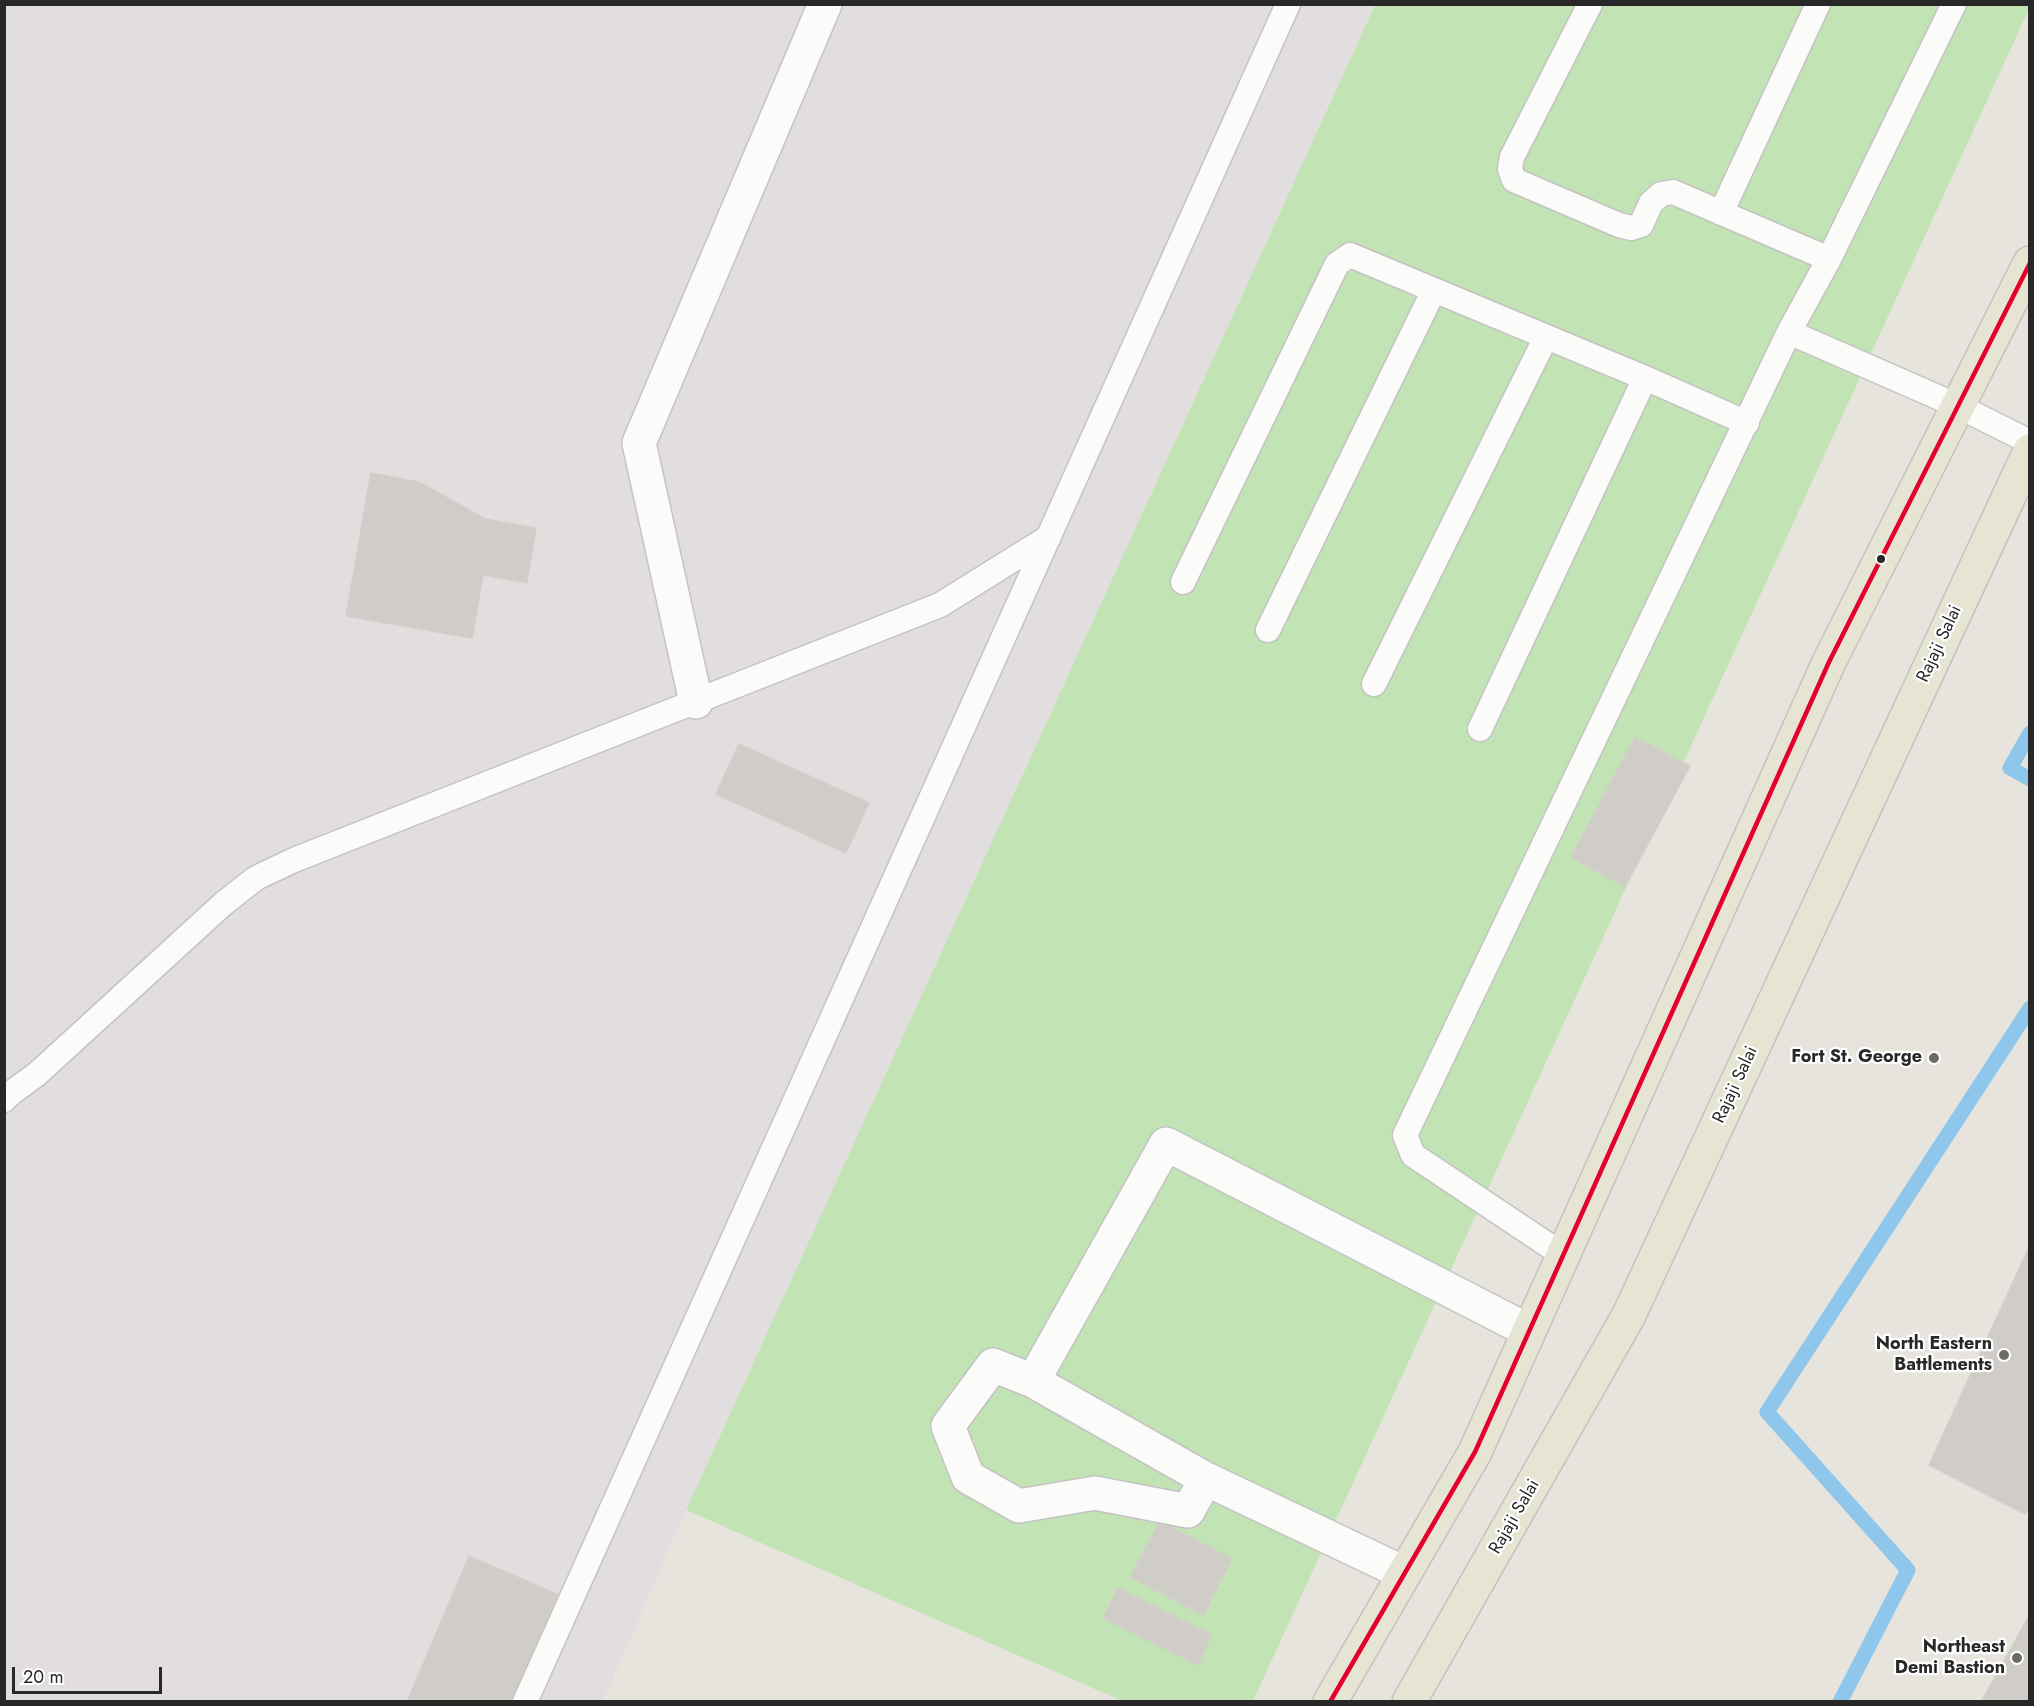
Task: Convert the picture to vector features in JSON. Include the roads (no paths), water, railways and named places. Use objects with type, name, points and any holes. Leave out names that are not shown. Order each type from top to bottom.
[{"type":"main road","points":[[1330,1701],[1475,1452],[1829,663],[2030,263]]},
{"type":"main road","name":"Rajaji Salai","points":[[1409,1701],[1629,1315],[2030,451]]},
{"type":"street","points":[[696,702],[639,443],[825,4]]},
{"type":"street","points":[[1033,1382],[1166,1144],[1529,1331]]},
{"type":"street","points":[[1206,1479],[1188,1511],[1095,1493],[1019,1506],[968,1477],[948,1426],[993,1365],[1033,1382],[1206,1479],[1404,1572]]},
{"type":"lane","points":[[525,1701],[1288,4]]},
{"type":"lane","points":[[1590,4],[1512,157],[1510,169],[1514,180],[1631,228],[1641,225],[1651,203],[1661,194],[1673,192],[1828,259]]},
{"type":"lane","points":[[1721,213],[1818,4]]},
{"type":"lane","points":[[1563,1255],[1413,1155],[1406,1135],[1789,332],[1828,259],[1954,4]]},
{"type":"lane","points":[[1183,582],[1337,264],[1350,255],[1747,423]]},
{"type":"lane","points":[[1268,630],[1434,290]]},
{"type":"lane","points":[[1789,332],[1958,406],[2030,442]]},
{"type":"lane","points":[[1374,684],[1546,337]]},
{"type":"lane","points":[[1480,729],[1645,378]]},
{"type":"lane","points":[[4,1100],[37,1074],[223,904],[256,878],[294,860],[940,605],[1049,537]]},
{"type":"waterway","points":[[2030,733],[2010,768],[2030,779]]},
{"type":"waterway","points":[[1840,1702],[1908,1570],[1767,1412],[2030,1008]]},
{"type":"place","name":"Fort St. George","points":[[1934,1058]]},
{"type":"place","name":"North Eastern Battlements","points":[[2004,1355]]},
{"type":"place","name":"Northeast Demi Bastion","points":[[2017,1658]]}]
